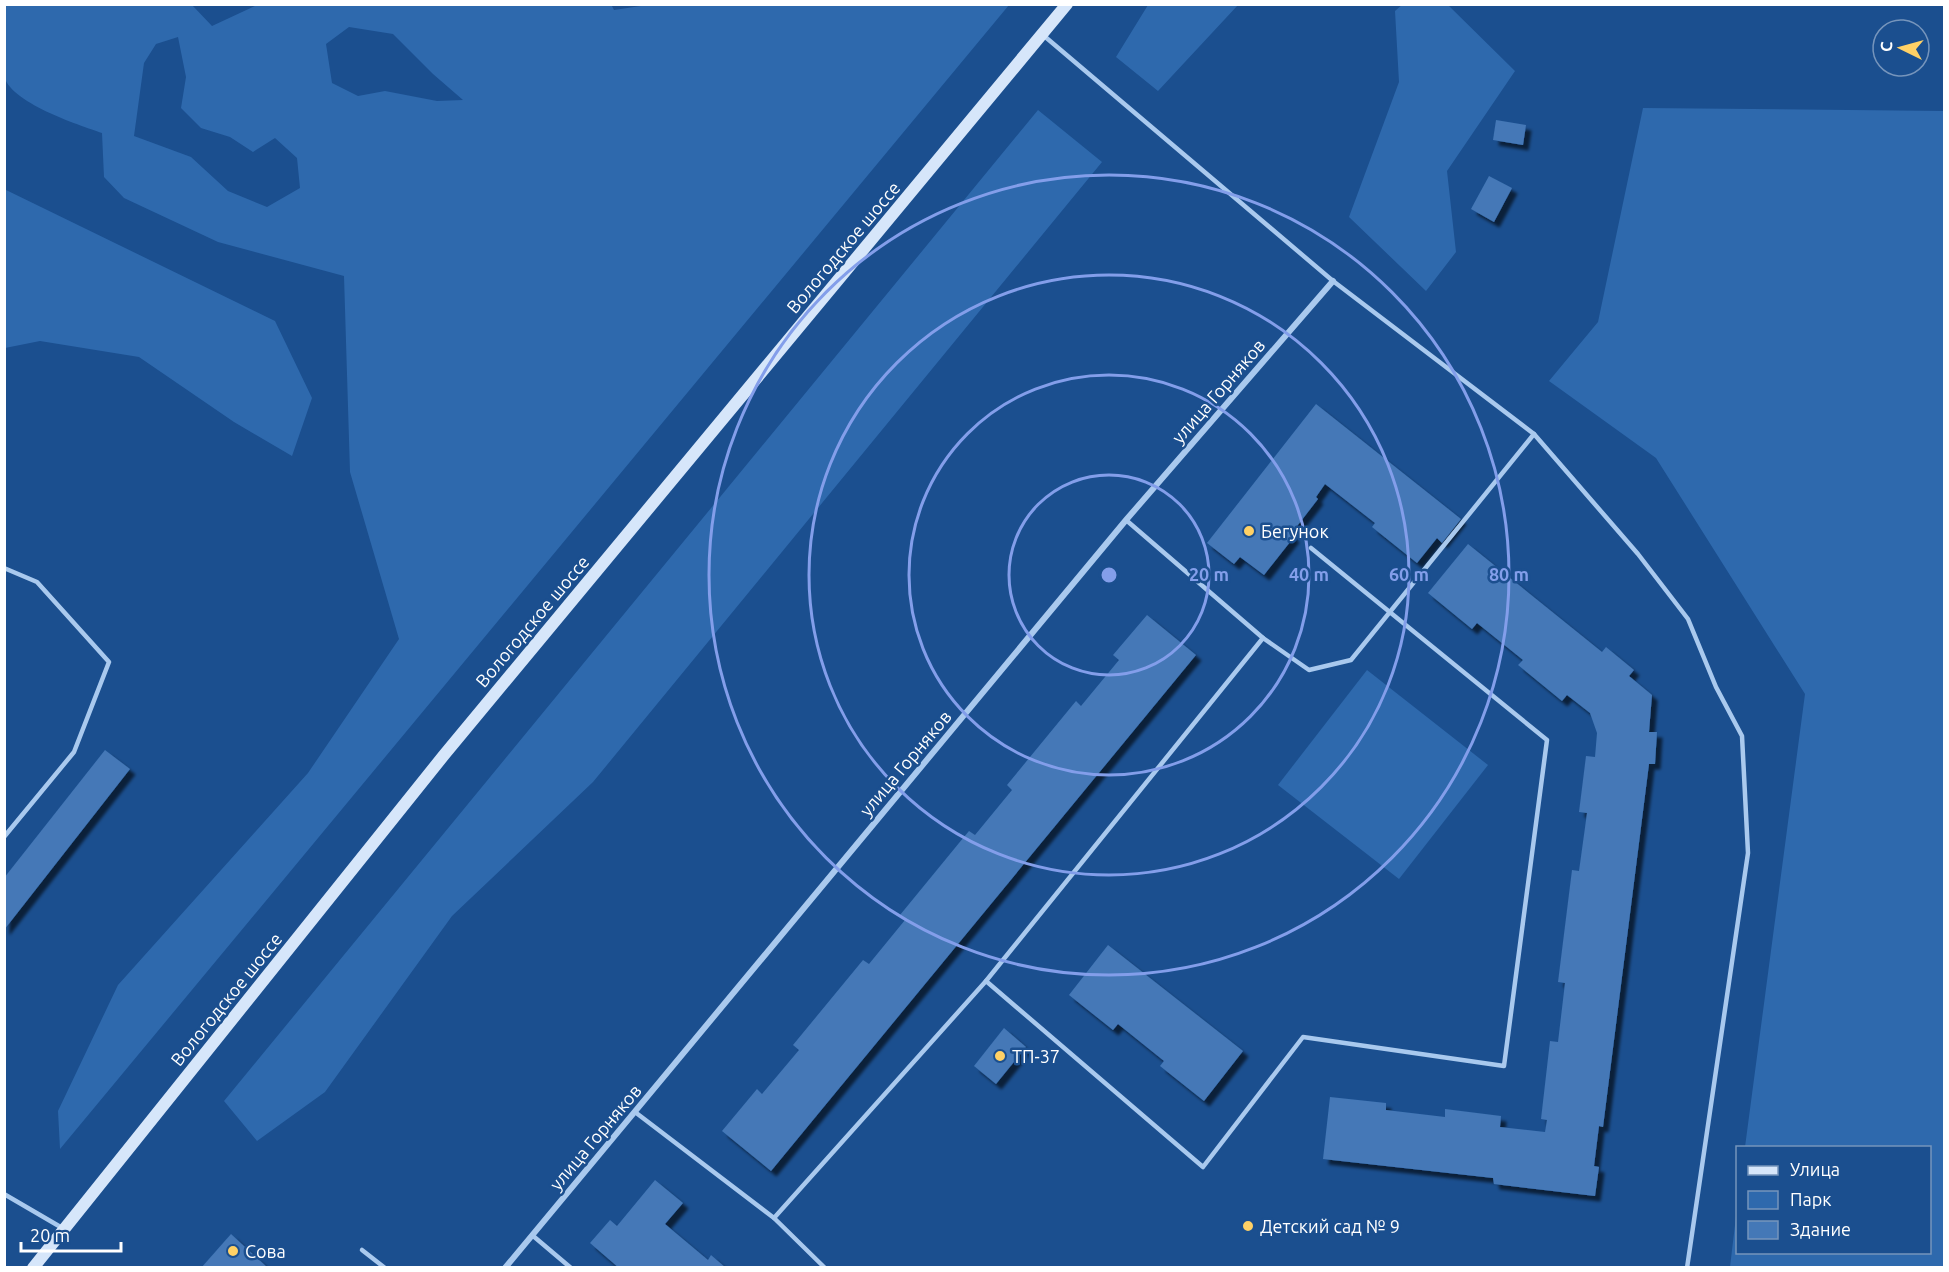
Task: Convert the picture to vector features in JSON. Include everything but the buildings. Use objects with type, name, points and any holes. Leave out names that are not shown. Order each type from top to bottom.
[{"type":"main road","name":"Вологодское шоссе","points":[[33,1268],[452,746],[1067,4]]},
{"type":"street","name":"улица Горняков","points":[[505,1268],[1126,520],[1333,281]]},
{"type":"lane","points":[[1043,35],[1333,281],[1534,434],[1638,554],[1688,619],[1716,687],[1742,736],[1748,853],[1687,1268]]},
{"type":"lane","points":[[1126,520],[1263,638],[1309,670],[1351,660],[1534,434]]},
{"type":"lane","points":[[986,981],[1203,1167],[1303,1037],[1504,1066],[1547,740],[1311,548]]},
{"type":"lane","points":[[4,568],[37,582],[109,662],[74,752],[4,837]]},
{"type":"lane","points":[[774,1218],[986,981],[1263,638]]},
{"type":"lane","points":[[635,1112],[774,1218],[825,1268]]},
{"type":"lane","points":[[4,1194],[64,1229]]},
{"type":"lane","points":[[532,1235],[571,1268]]},
{"type":"lane","points":[[362,1250],[386,1268]]},
{"type":"green space","points":[[259,4],[611,4],[614,10],[654,4],[1009,5],[60,1149],[58,1111],[118,985],[308,773],[399,639],[350,472],[344,276],[218,242],[124,198],[104,177],[102,133],[31,103],[8,85],[4,75],[5,5],[192,5],[212,26]],"holes":[[[349,27],[393,34],[463,100],[437,101],[385,91],[358,96],[332,83],[326,44]],[[178,37],[186,77],[181,108],[201,128],[230,137],[253,152],[275,138],[297,158],[300,188],[267,207],[228,191],[191,157],[134,136],[144,63],[156,44]]]},
{"type":"green space","points":[[1403,4],[1448,5],[1515,71],[1447,171],[1456,252],[1426,291],[1349,217],[1399,82],[1395,11]]},
{"type":"green space","points":[[1148,5],[1238,5],[1158,91],[1116,57]]},
{"type":"green space","points":[[1643,108],[1944,111],[1944,1267],[1730,1267],[1736,1216],[1736,1254],[1931,1254],[1931,1146],[1745,1146],[1805,694],[1656,458],[1549,381],[1598,322]]},
{"type":"green space","points":[[1038,110],[1102,162],[593,782],[452,916],[325,1092],[257,1141],[224,1101]]},
{"type":"green space","points":[[4,189],[275,321],[312,398],[292,456],[234,422],[139,357],[40,341],[5,348]]},
{"type":"green space","points":[[1367,670],[1488,765],[1399,879],[1278,785]]},
{"type":"place","name":"Бегунок","points":[[1249,531]]},
{"type":"place","name":"ТП-37","points":[[1000,1056]]},
{"type":"place","name":"Детский сад № 9","points":[[1248,1226]]},
{"type":"place","name":"Сова","points":[[233,1251]]}]
